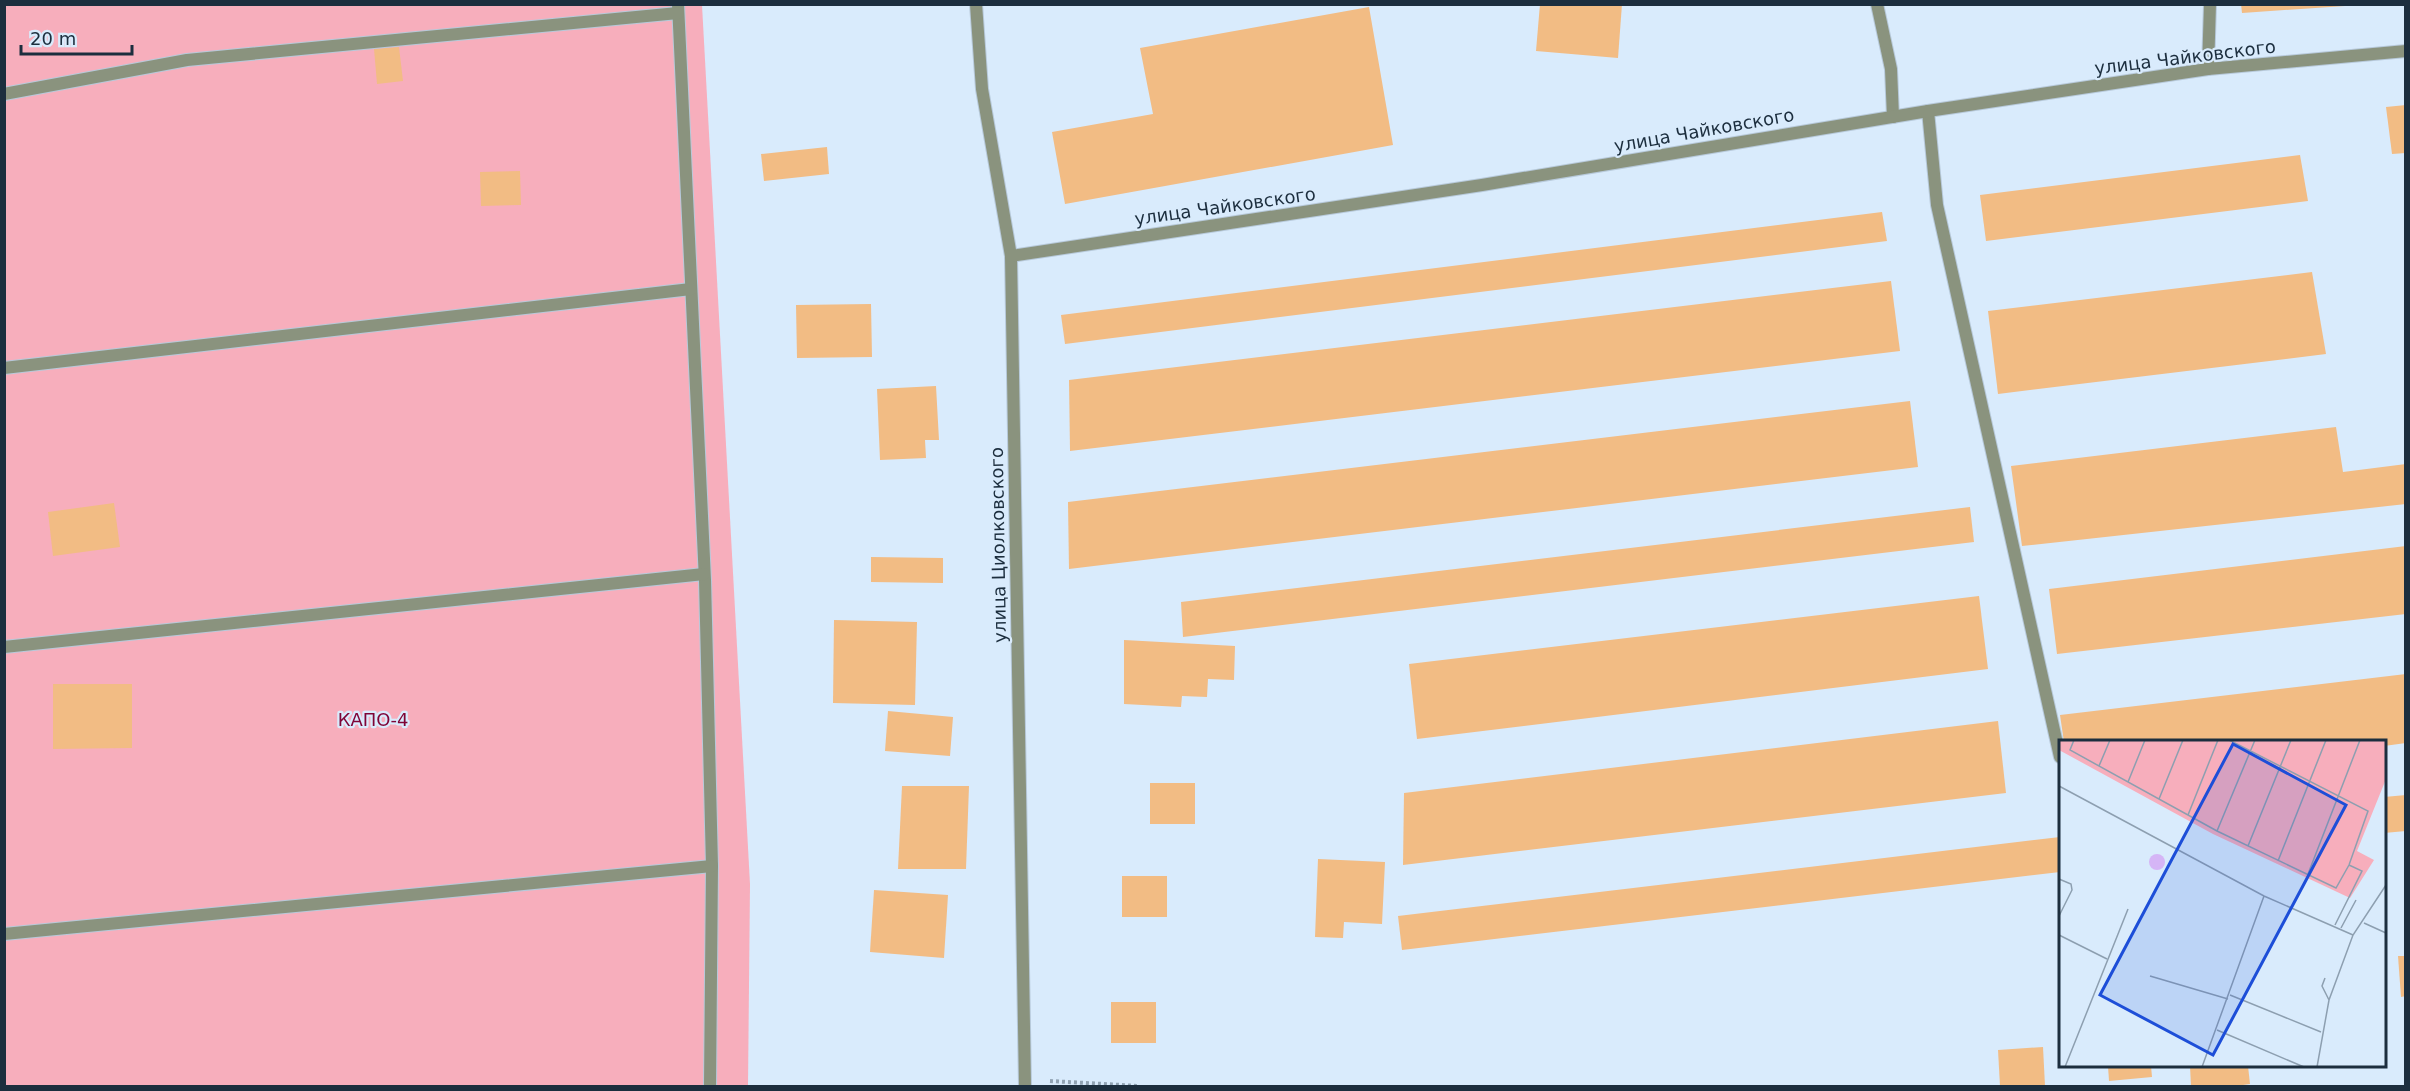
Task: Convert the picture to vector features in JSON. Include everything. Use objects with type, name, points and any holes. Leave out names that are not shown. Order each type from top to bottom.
[{"type":"street","name":"улица Циолковского","points":[[976,4],[982,89],[1011,256],[1025,1083]]},
{"type":"street","points":[[1877,4],[1890,69],[1893,117]]},
{"type":"street","points":[[2208,69],[2210,4]]},
{"type":"street","points":[[4,94],[187,60],[678,9],[704,574],[712,866],[710,1086]]},
{"type":"street","name":"улица Чайковского","points":[[1011,256],[1482,186],[1928,111],[2208,69],[2406,51]]},
{"type":"street","points":[[1928,111],[1937,205],[2059,748]]},
{"type":"street","points":[[4,368],[691,289]]},
{"type":"street","points":[[4,647],[704,574]]},
{"type":"street","points":[[4,934],[712,866]]},
{"type":"path","points":[[1025,1083],[1139,1086]]},
{"type":"green space","name":"КАПО-4","points":[[5,5],[702,5],[750,884],[748,1086],[5,1086]]},
{"type":"building","points":[[1540,4],[1622,4],[1618,58],[1536,51]]},
{"type":"building","points":[[2241,4],[2345,4],[2345,6],[2242,13]]},
{"type":"building","points":[[1369,7],[1393,145],[1065,204],[1052,132],[1153,114],[1140,48]]},
{"type":"building","points":[[399,47],[403,81],[377,84],[374,49]]},
{"type":"building","points":[[2406,105],[2406,153],[2392,154],[2386,107]]},
{"type":"building","points":[[827,147],[829,174],[764,181],[761,154]]},
{"type":"building","points":[[2300,155],[2308,201],[1986,241],[1980,195]]},
{"type":"building","points":[[520,171],[521,205],[481,206],[480,172]]},
{"type":"building","points":[[1882,212],[1887,241],[1065,344],[1061,315]]},
{"type":"building","points":[[2312,272],[2326,354],[1998,394],[1988,311]]},
{"type":"building","points":[[1891,281],[1900,351],[1070,451],[1069,380]]},
{"type":"building","points":[[871,304],[872,357],[797,358],[796,305]]},
{"type":"building","points":[[936,386],[939,440],[925,440],[926,458],[880,460],[877,389]]},
{"type":"building","points":[[1910,401],[1918,467],[1069,569],[1068,502]]},
{"type":"building","points":[[2336,427],[2343,472],[2406,464],[2406,504],[2022,546],[2011,466]]},
{"type":"building","points":[[114,503],[120,547],[53,556],[48,512]]},
{"type":"building","points":[[1970,507],[1974,542],[1183,637],[1181,602]]},
{"type":"building","points":[[2406,546],[2406,614],[2057,654],[2049,589]]},
{"type":"building","points":[[871,557],[943,558],[943,583],[871,582]]},
{"type":"building","points":[[1979,596],[1988,669],[1417,739],[1409,664]]},
{"type":"building","points":[[834,620],[917,622],[915,705],[833,703]]},
{"type":"building","points":[[1124,640],[1235,646],[1234,680],[1208,679],[1207,697],[1182,696],[1181,707],[1124,704]]},
{"type":"building","points":[[2406,674],[2406,743],[2386,746],[2386,740],[2064,740],[2060,715]]},
{"type":"building","points":[[53,684],[132,684],[132,748],[53,749]]},
{"type":"building","points":[[888,711],[953,717],[950,756],[885,751]]},
{"type":"building","points":[[1998,721],[2006,793],[1403,865],[1404,793]]},
{"type":"building","points":[[1150,783],[1195,783],[1195,824],[1150,824]]},
{"type":"building","points":[[902,786],[969,786],[966,869],[898,869]]},
{"type":"building","points":[[2406,795],[2406,831],[2386,833],[2386,797]]},
{"type":"building","points":[[2059,837],[2059,872],[1402,950],[1398,916]]},
{"type":"building","points":[[1318,859],[1385,862],[1382,924],[1344,922],[1343,938],[1315,937]]},
{"type":"building","points":[[1122,876],[1167,876],[1167,917],[1122,917]]},
{"type":"building","points":[[874,890],[948,895],[944,958],[870,952]]},
{"type":"building","points":[[2398,956],[2406,956],[2406,996],[2401,997]]},
{"type":"building","points":[[1111,1002],[1156,1002],[1156,1043],[1111,1043]]},
{"type":"building","points":[[2043,1047],[2045,1086],[2000,1086],[1998,1050]]},
{"type":"building","points":[[2108,1067],[2151,1067],[2152,1077],[2109,1081]]},
{"type":"building","points":[[2190,1067],[2248,1067],[2250,1084],[2191,1086]]}]
